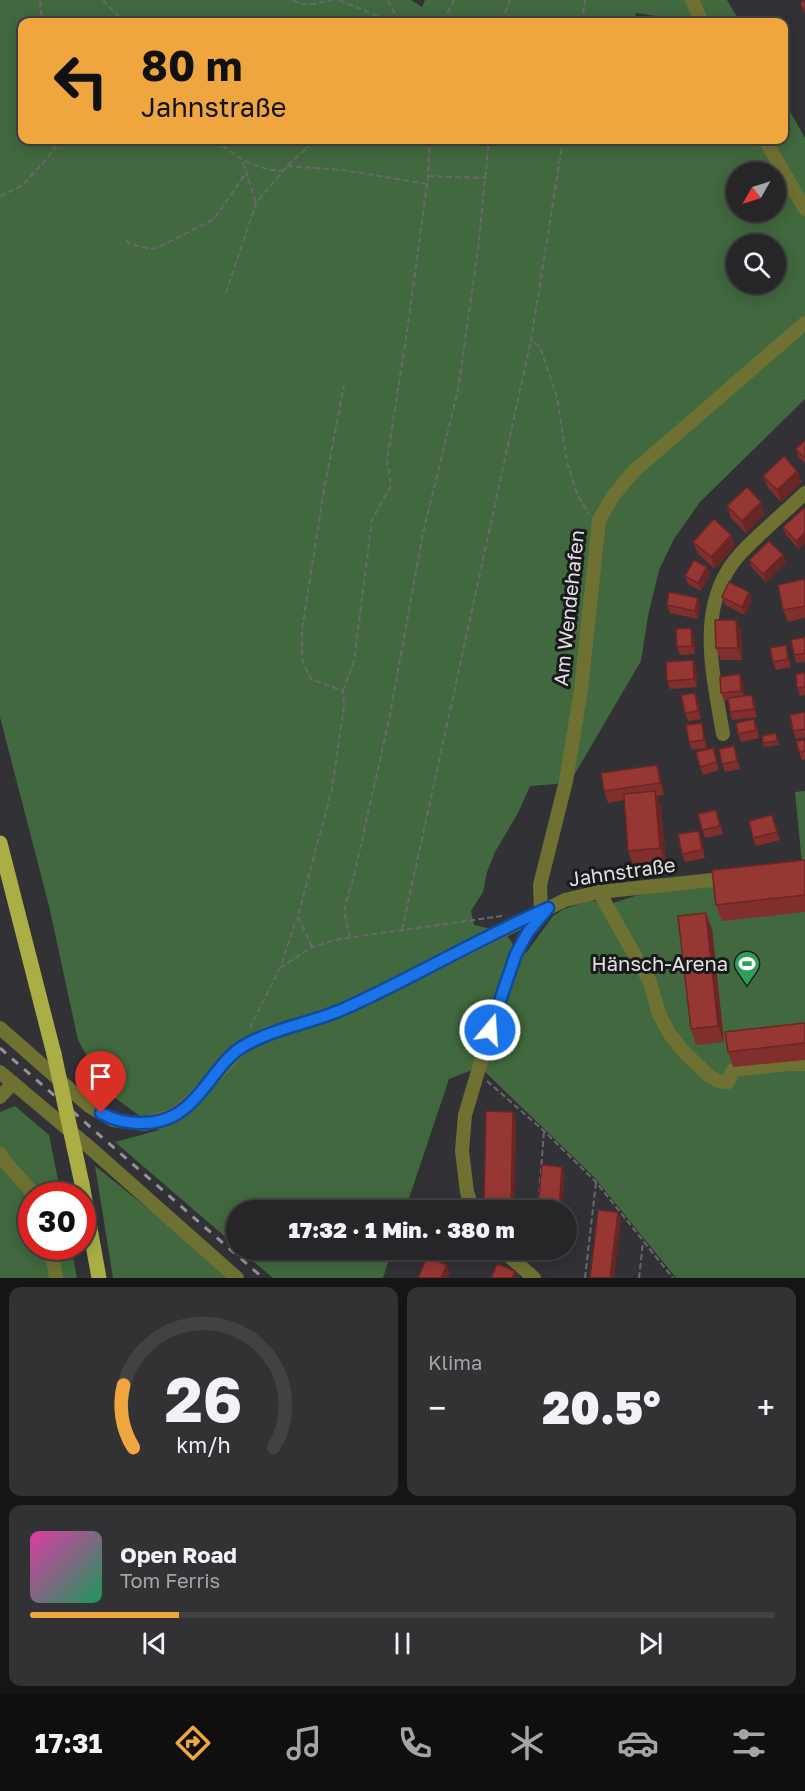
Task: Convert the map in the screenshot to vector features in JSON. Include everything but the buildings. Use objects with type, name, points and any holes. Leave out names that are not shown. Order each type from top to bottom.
[{"type":"main road","points":[[0,843],[54,1054],[82,1184],[99,1278]]},
{"type":"street","points":[[692,0],[700,18]]},
{"type":"street","points":[[767,144],[805,210]]},
{"type":"street","name":"Am Wendehafen","points":[[544,909],[540,885],[566,781],[580,690],[598,520],[613,496],[633,472],[805,323]]},
{"type":"street","points":[[723,734],[710,651],[711,617],[716,597],[725,575],[740,554],[805,493]]},
{"type":"street","name":"Jahnstraße","points":[[0,1028],[89,1106],[113,1120],[144,1124],[174,1115],[195,1097],[240,1049],[266,1034],[345,1008],[565,900],[599,892],[747,876]]},
{"type":"street","points":[[599,892],[650,982],[658,1014],[669,1033],[684,1052],[709,1076],[718,1081],[728,1082],[733,1070],[805,1064]]},
{"type":"street","points":[[470,1200],[462,1151],[465,1115],[496,1011],[516,954],[544,909]]},
{"type":"street","points":[[0,1072],[237,1278]]},
{"type":"street","points":[[0,1097],[13,1083]]},
{"type":"street","points":[[0,1154],[23,1182]]},
{"type":"street","points":[[53,1260],[56,1278]]},
{"type":"street","points":[[513,1260],[534,1278]]},
{"type":"path","points":[[39,0],[41,18]]},
{"type":"path","points":[[103,0],[119,18]]},
{"type":"path","points":[[293,0],[296,3],[315,4],[331,0]]},
{"type":"path","points":[[339,0],[382,18]]},
{"type":"path","points":[[388,0],[397,18]]},
{"type":"path","points":[[447,18],[454,0]]},
{"type":"path","points":[[504,18],[510,0]]},
{"type":"path","points":[[583,18],[585,0]]},
{"type":"path","points":[[0,196],[22,186],[57,144]]},
{"type":"path","points":[[220,144],[243,162],[266,170],[283,171]]},
{"type":"path","points":[[226,293],[256,202],[287,166],[311,144]]},
{"type":"path","points":[[250,1029],[280,968],[298,916],[332,789],[344,706],[343,691],[354,662],[372,520],[391,486],[387,460],[408,325],[428,176],[430,144]]},
{"type":"path","points":[[350,937],[344,911],[360,852],[389,720],[423,533],[458,390],[478,249],[489,144]]},
{"type":"path","points":[[402,930],[531,340],[562,144]]},
{"type":"path","points":[[243,162],[256,202]]},
{"type":"path","points":[[287,166],[343,170],[427,184]]},
{"type":"path","points":[[126,240],[130,244],[151,249],[214,219],[246,173]]},
{"type":"path","points":[[428,176],[485,178]]},
{"type":"path","points":[[531,340],[540,347],[557,398],[567,462],[577,494],[597,526]]},
{"type":"path","points":[[343,691],[312,679],[302,660],[302,629],[344,386]]},
{"type":"path","points":[[298,916],[312,947]]},
{"type":"path","points":[[280,968],[312,947],[350,937],[508,916]]},
{"type":"path","points":[[477,1074],[494,1086],[544,1131],[596,1182],[673,1278]]},
{"type":"path","points":[[539,1200],[544,1131]]},
{"type":"path","points":[[585,1278],[596,1182]]},
{"type":"path","points":[[639,1278],[643,1242]]},
{"type":"green space","points":[[0,0],[411,0],[422,7],[425,0],[727,0],[738,18],[669,18],[636,13],[635,18],[18,18],[18,144],[788,144],[788,108],[805,138],[805,399],[700,502],[674,539],[659,570],[648,616],[641,661],[573,777],[556,784],[530,786],[518,813],[495,852],[487,872],[483,892],[471,911],[474,925],[503,933],[513,946],[526,953],[553,916],[564,909],[591,900],[607,905],[644,893],[805,873],[805,1278],[676,1278],[594,1177],[480,1067],[449,1079],[408,1200],[226,1200],[226,1238],[115,1142],[159,1130],[107,1092],[78,1040],[49,906],[0,717]]},
{"type":"green space","points":[[805,791],[805,863],[802,863],[795,792]]},
{"type":"green space","points":[[15,1106],[49,1135],[58,1182],[18,1182],[18,1260],[74,1260],[77,1278],[0,1278],[0,1112]]},
{"type":"green space","points":[[95,1166],[180,1234],[227,1278],[113,1278]]},
{"type":"green space","points":[[252,1260],[389,1260],[383,1278],[273,1278]]},
{"type":"railway","points":[[0,1048],[263,1278]]},
{"type":"place","name":"Hänsch-Arena","points":[[747,987]]},
{"type":"route","points":[[101,1113],[113,1120],[144,1124],[174,1115],[195,1097],[240,1049],[266,1034],[345,1008],[548,908],[528,932],[516,954],[490,1030]]}]
